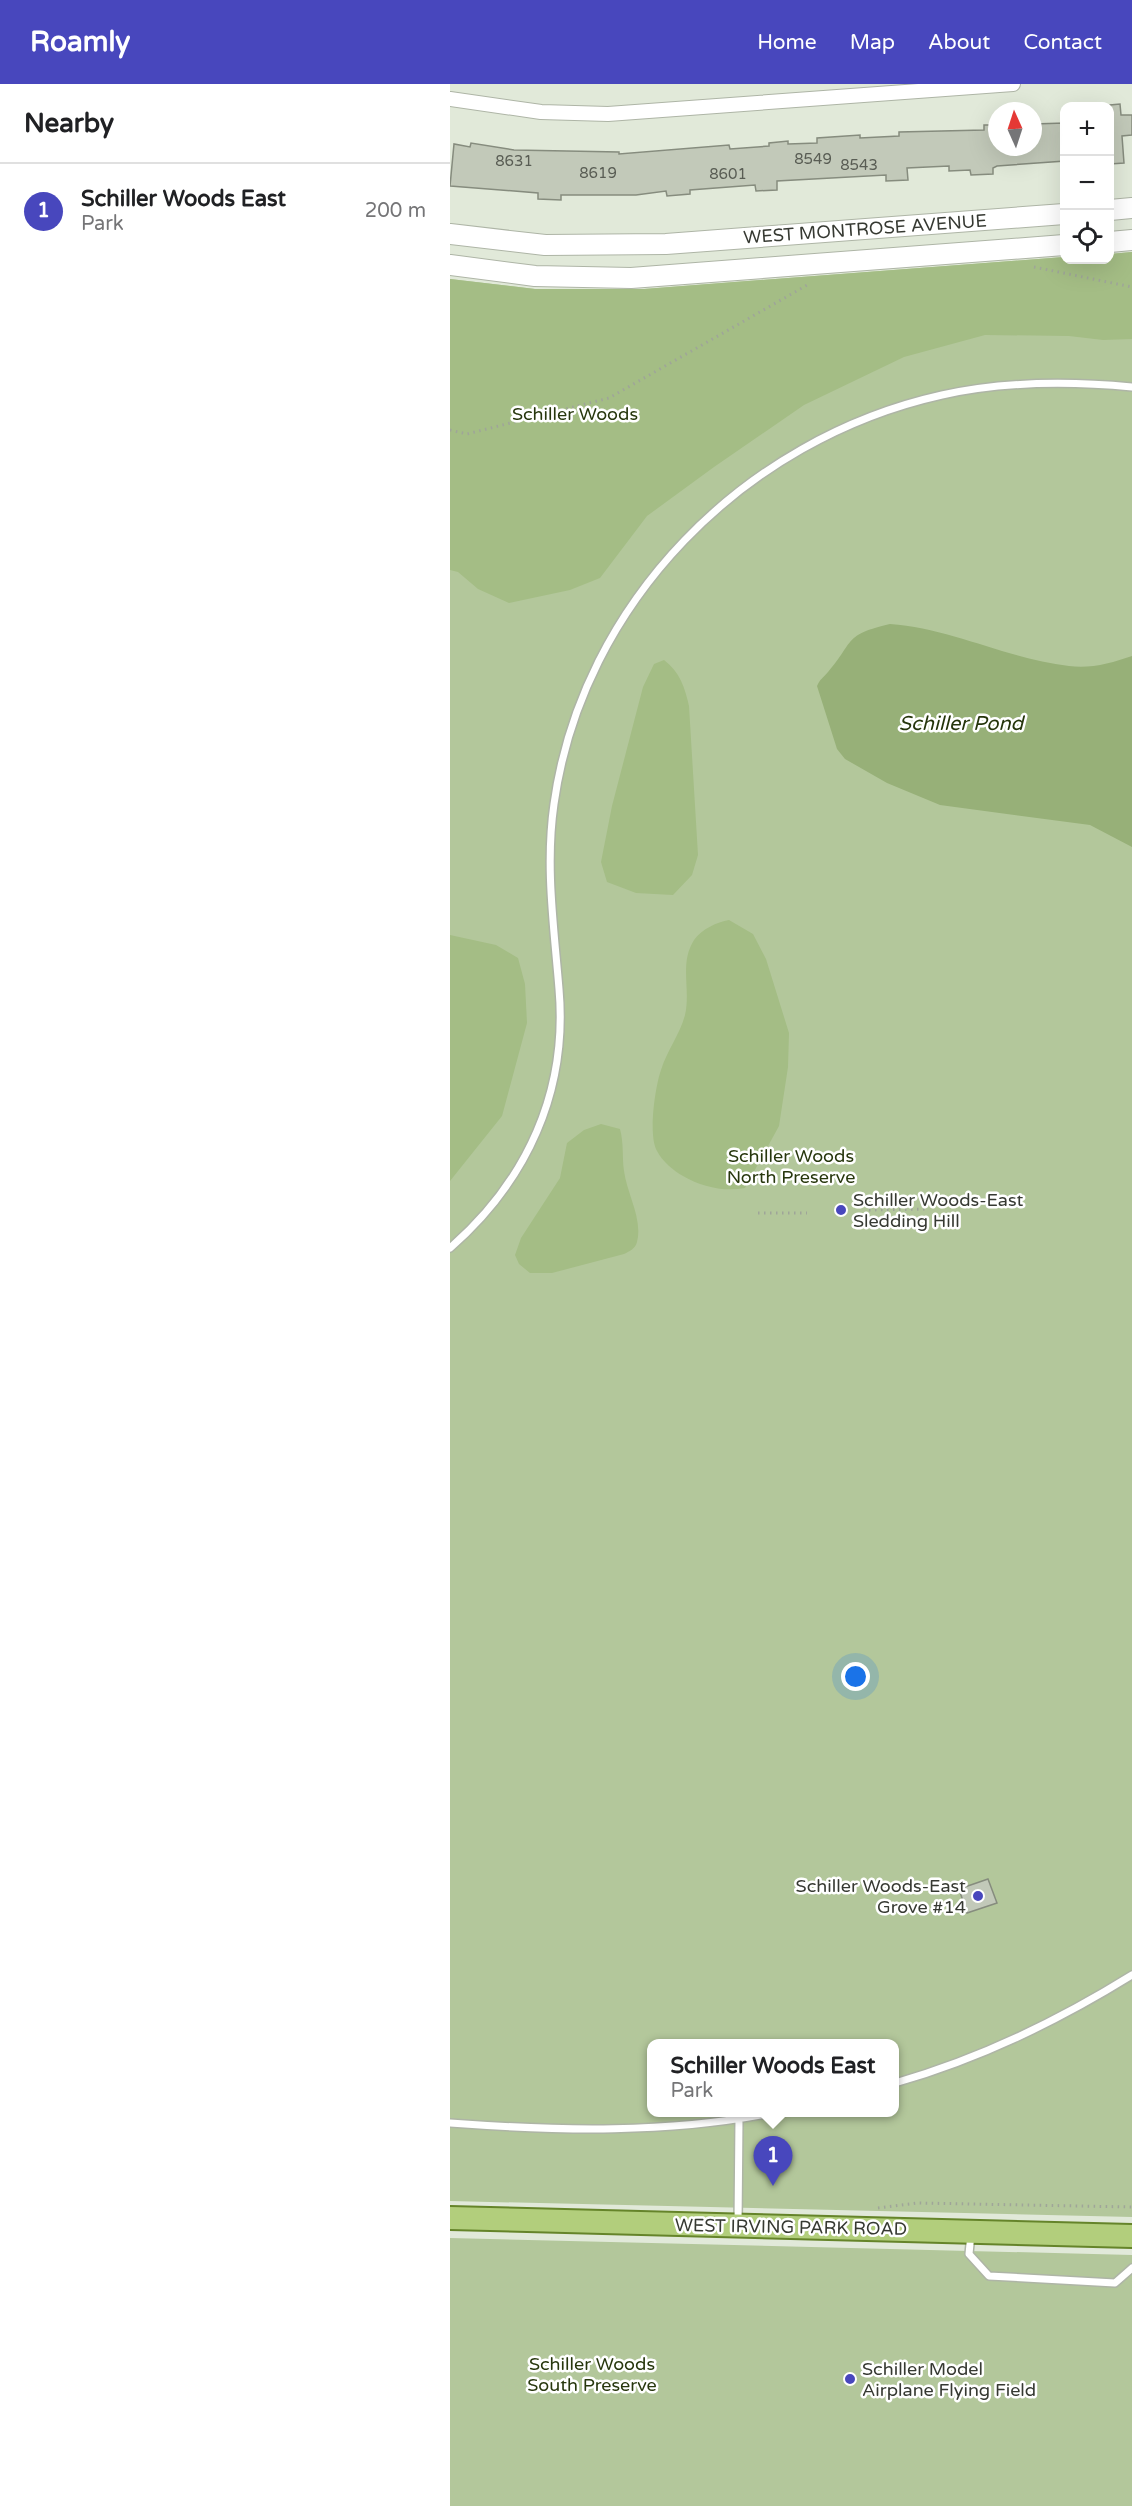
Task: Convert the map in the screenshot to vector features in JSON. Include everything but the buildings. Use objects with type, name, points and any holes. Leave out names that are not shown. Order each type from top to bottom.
[{"type":"main road","points":[[1114,210],[1132,208]]},
{"type":"main road","name":"WEST MONTROSE AVENUE","points":[[450,234],[544,244],[666,244],[1060,214]]},
{"type":"main road","points":[[1114,242],[1132,240]]},
{"type":"main road","name":"WEST MONTROSE AVENUE","points":[[450,266],[535,276],[668,276],[1060,245]]},
{"type":"main road","name":"WEST IRVING PARK ROAD","points":[[450,2218],[1132,2236]]},
{"type":"street","points":[[450,99],[541,112],[608,114],[1013,84]]},
{"type":"lane","points":[[450,1248],[480,1219],[512,1179],[537,1134],[551,1096],[558,1060],[560,1026],[549,868],[558,778],[571,724],[595,664],[612,634],[650,580],[696,527],[744,487],[802,450],[872,417],[941,395],[980,388],[1055,383],[1132,387]]},
{"type":"lane","points":[[899,2081],[985,2053],[1070,2011],[1132,1975]]},
{"type":"lane","points":[[450,2123],[626,2129],[750,2117]]},
{"type":"lane","points":[[738,2226],[739,2119]]},
{"type":"lane","points":[[971,2232],[969,2254],[989,2276],[1115,2283],[1132,2268]]},
{"type":"path","points":[[1030,266],[1132,287]]},
{"type":"path","points":[[450,430],[467,434],[609,398],[811,283]]},
{"type":"path","points":[[869,1210],[928,1209]]},
{"type":"path","points":[[758,1213],[807,1213]]},
{"type":"path","points":[[877,2208],[918,2203],[1132,2207]]},
{"type":"green space","name":"Schiller Woods North Preserve","points":[[1132,252],[1132,2217],[450,2201],[450,279],[535,289],[644,289],[1060,257],[1060,264],[1114,264],[1114,254]]},
{"type":"green space","name":"Schiller Woods","points":[[1132,252],[1132,339],[985,335],[904,357],[804,405],[714,467],[647,516],[600,578],[570,590],[509,603],[478,589],[458,572],[450,570],[450,279],[535,289],[644,289],[1060,257],[1060,264],[1114,264],[1114,254]]},
{"type":"green space","points":[[664,660],[681,681],[689,706],[698,855],[692,875],[673,895],[636,893],[607,882],[601,862],[612,806],[643,687],[654,664]]},
{"type":"green space","points":[[729,920],[753,934],[766,959],[789,1033],[788,1067],[779,1126],[745,1188],[729,1189],[713,1188],[698,1183],[672,1169],[654,1144],[653,1123],[661,1070],[685,1015],[686,967],[690,949],[697,936],[705,929]]},
{"type":"green space","points":[[450,935],[496,945],[518,958],[525,984],[527,1023],[502,1116],[450,1181]]},
{"type":"green space","points":[[601,1124],[620,1129],[624,1171],[638,1224],[636,1244],[632,1250],[624,1254],[552,1273],[530,1273],[519,1264],[515,1255],[521,1238],[560,1178],[567,1143],[584,1130]]},
{"type":"green space","name":"Schiller Woods South Preserve","points":[[450,2238],[1132,2255],[1132,2506],[450,2506]]},
{"type":"water","name":"Schiller Pond","points":[[890,624],[935,631],[1023,657],[1069,666],[1101,665],[1132,656],[1132,847],[1090,825],[940,805],[887,783],[845,759],[837,749],[817,686],[852,640],[864,632]]},
{"type":"place","name":"Schiller Woods-East Sledding Hill","points":[[841,1210]]},
{"type":"place","name":"Schiller Woods-East Grove #14","points":[[978,1896]]},
{"type":"place","name":"Schiller Woods East","points":[[773,2186]]},
{"type":"place","name":"Schiller Model Airplane Flying Field","points":[[850,2379]]}]
